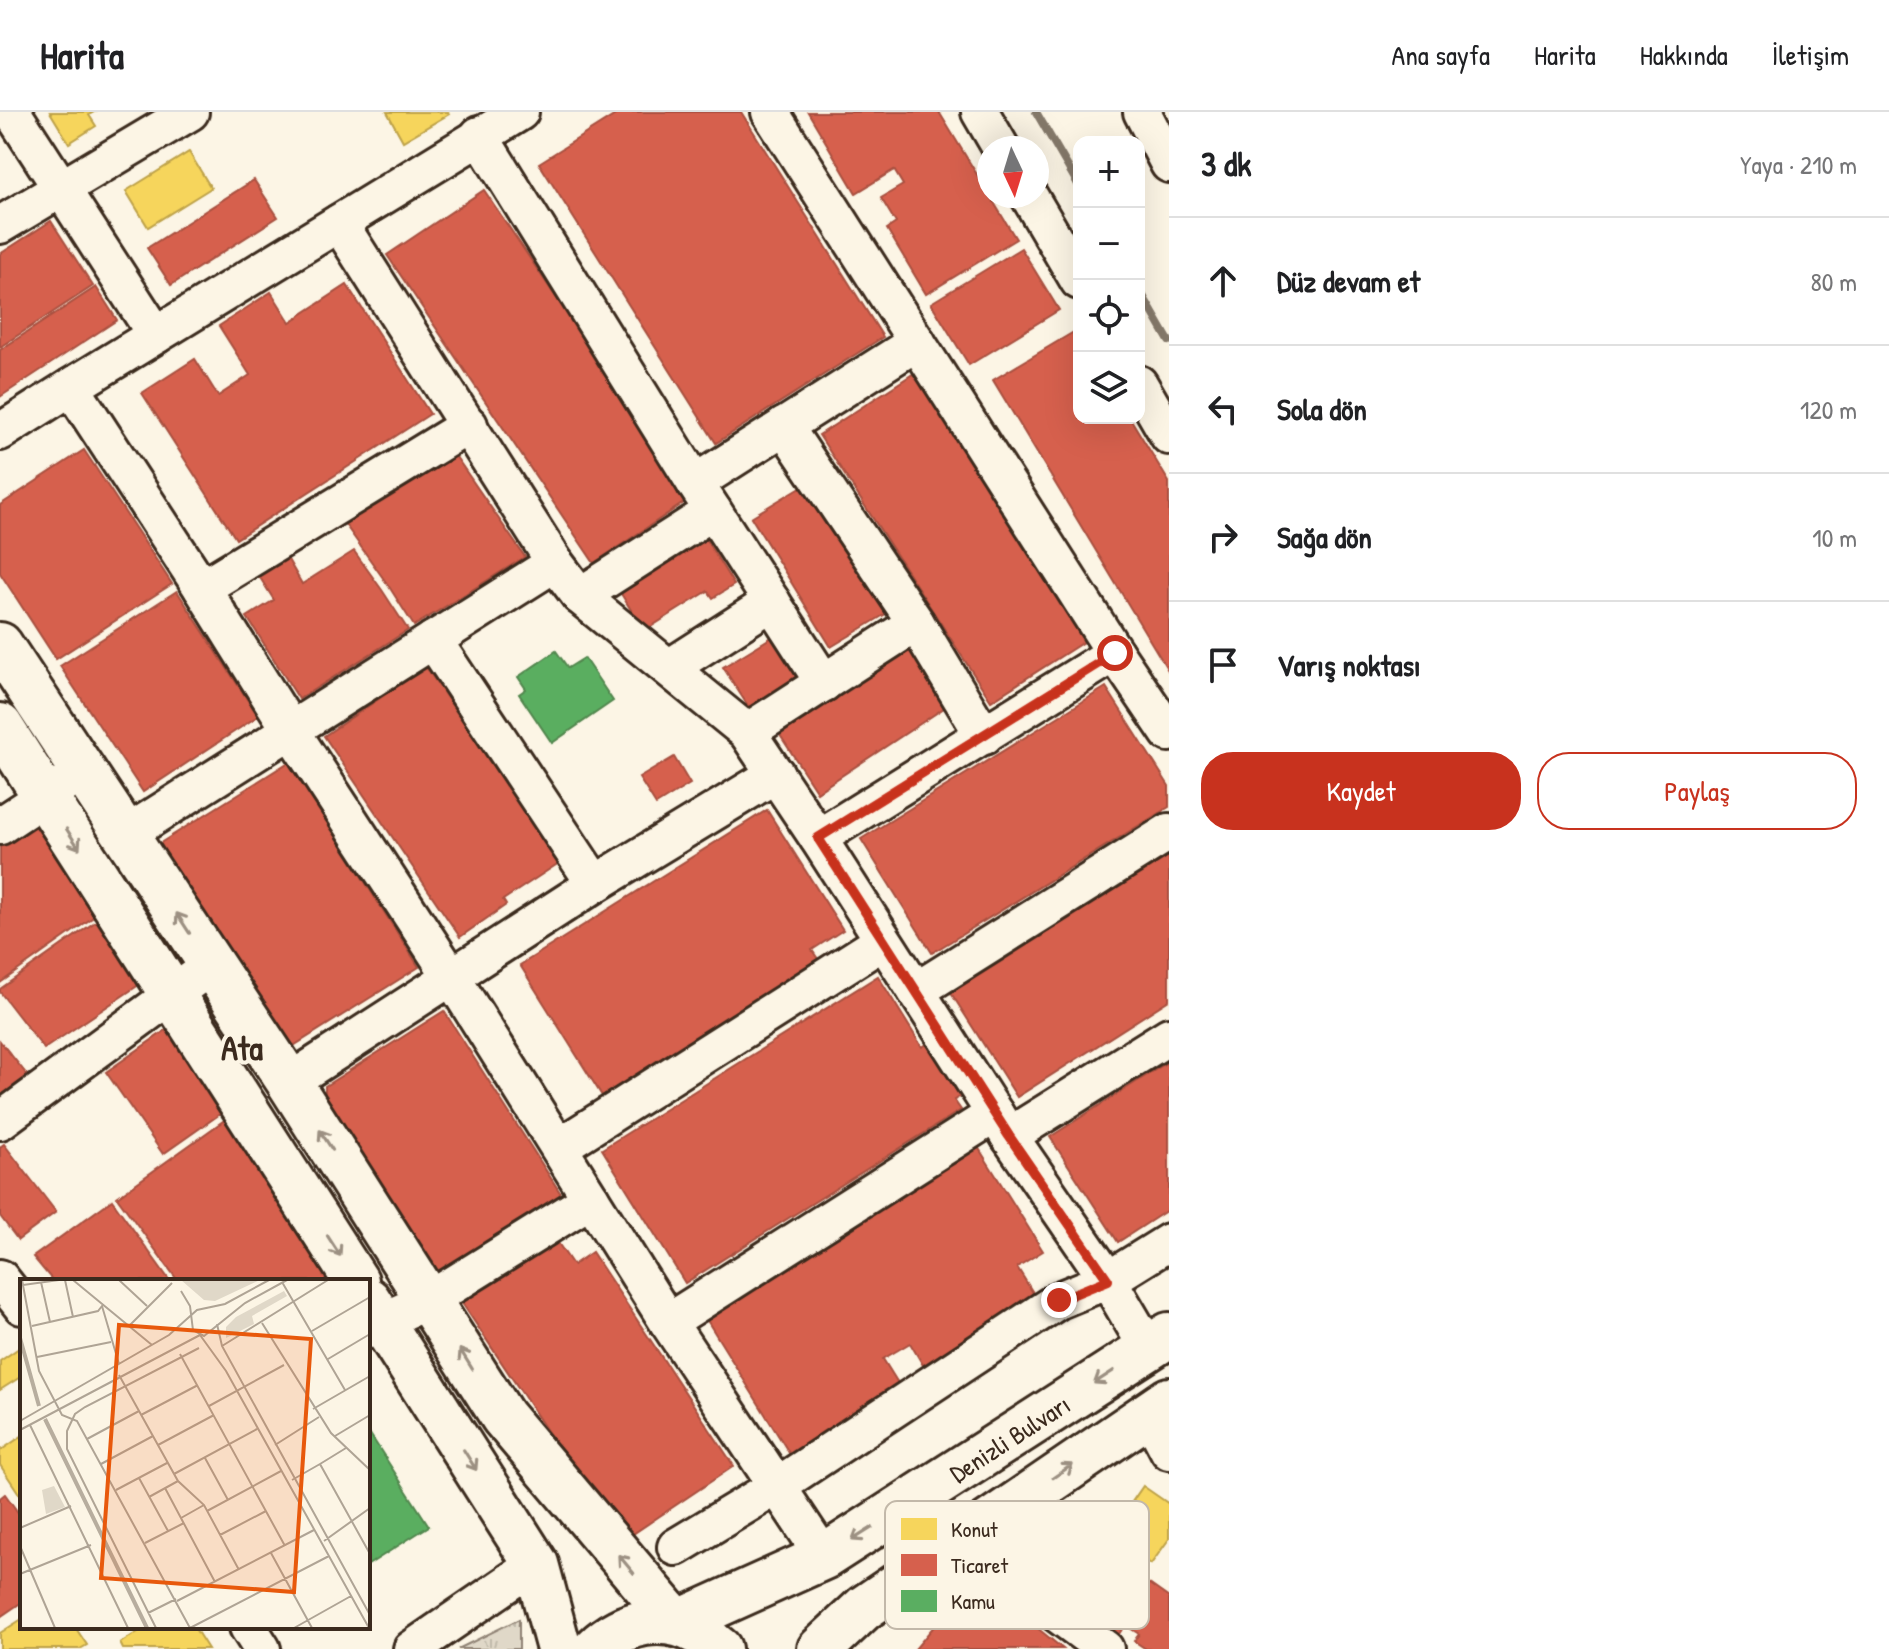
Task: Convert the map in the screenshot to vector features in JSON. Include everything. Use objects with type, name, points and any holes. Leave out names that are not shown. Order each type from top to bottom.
[{"type":"main road","points":[[0,645],[289,1082],[503,1417],[677,1623]]},
{"type":"main road","points":[[0,726],[355,1279]]},
{"type":"main road","points":[[373,1317],[536,1564],[559,1649]]},
{"type":"main road","name":"Denizli Bulvarı","points":[[911,1501],[1159,1342]]},
{"type":"main road","points":[[1020,1501],[1159,1406]]},
{"type":"main road","name":"Denizli Bulvarı","points":[[677,1623],[824,1557],[885,1518]]},
{"type":"main road","points":[[820,1649],[864,1608],[885,1594]]},
{"type":"main road","points":[[595,1649],[607,1637],[629,1626],[652,1621],[677,1623],[701,1633],[719,1649]]},
{"type":"street","points":[[12,112],[156,335]]},
{"type":"street","points":[[0,225],[190,112]]},
{"type":"street","points":[[0,432],[520,112]]},
{"type":"street","points":[[770,112],[1169,733]]},
{"type":"street","points":[[980,112],[994,136]]},
{"type":"street","points":[[1142,112],[1169,164]]},
{"type":"street","points":[[479,135],[704,497],[824,683]]},
{"type":"street","points":[[1036,208],[1078,280]]},
{"type":"street","points":[[339,223],[555,563],[580,596],[747,732],[1002,1125],[1108,1280],[1159,1342]]},
{"type":"street","points":[[580,596],[704,497],[784,426],[917,342]]},
{"type":"street","points":[[71,387],[451,976],[668,1322],[824,1557]]},
{"type":"street","points":[[1145,394],[1169,436]]},
{"type":"street","points":[[202,588],[469,425]]},
{"type":"street","points":[[784,426],[916,623],[984,736]]},
{"type":"street","points":[[125,835],[555,563]]},
{"type":"street","points":[[669,668],[772,602]]},
{"type":"street","points":[[747,732],[916,623]]},
{"type":"street","points":[[433,640],[595,884]]},
{"type":"street","points":[[818,838],[1115,653]]},
{"type":"street","points":[[0,826],[83,770]]},
{"type":"street","points":[[289,1082],[595,884],[776,774]]},
{"type":"street","points":[[916,991],[1169,832]]},
{"type":"street","points":[[559,1147],[883,941]]},
{"type":"street","points":[[0,1121],[211,966]]},
{"type":"street","points":[[668,1322],[1002,1125],[1169,1036]]},
{"type":"street","points":[[373,1317],[429,1300],[591,1199]]},
{"type":"street","points":[[676,1547],[777,1486],[1059,1300],[1108,1280],[1169,1242]]},
{"type":"street","points":[[0,1278],[20,1303]]},
{"type":"street","points":[[1159,1406],[1169,1451]]},
{"type":"street","points":[[412,1649],[536,1564]]},
{"type":"street","points":[[249,1629],[262,1649]]},
{"type":"street","points":[[1078,1629],[1105,1649]]},
{"type":"green space","points":[[519,1619],[519,1649],[458,1649]]},
{"type":"building: Konut","points":[[50,112],[94,112],[89,115],[96,126],[69,143]]},
{"type":"building: Konut","points":[[387,112],[448,112],[449,114],[403,141]]},
{"type":"building: Konut","points":[[189,152],[211,188],[148,227],[126,191]]},
{"type":"building: Konut","points":[[20,1347],[20,1377],[0,1390],[0,1361]]},
{"type":"building: Konut","points":[[20,1437],[20,1495],[0,1465],[0,1451]]},
{"type":"building: Konut","points":[[1143,1486],[1169,1504],[1169,1539],[1151,1564],[1149,1501],[1133,1501]]},
{"type":"building: Konut","points":[[20,1620],[20,1629],[76,1629],[87,1645],[80,1649],[0,1649],[0,1633]]},
{"type":"building: Konut","points":[[143,1629],[195,1629],[208,1649],[123,1649],[120,1643]]},
{"type":"building: Ticaret","points":[[620,112],[741,112],[883,337],[716,443],[539,163]]},
{"type":"building: Ticaret","points":[[808,112],[939,112],[977,175],[977,208],[997,208],[1016,239],[926,294],[887,229],[896,223],[881,198],[903,185],[894,170],[856,193]]},
{"type":"building: Ticaret","points":[[254,180],[278,217],[171,285],[147,248]]},
{"type":"building: Ticaret","points":[[484,190],[691,498],[594,563],[387,255]]},
{"type":"building: Ticaret","points":[[51,221],[93,286],[0,347],[0,254]]},
{"type":"building: Ticaret","points":[[1021,248],[1059,310],[969,365],[931,303]]},
{"type":"building: Ticaret","points":[[347,285],[430,414],[236,539],[142,393],[195,359],[218,396],[250,375],[219,326],[271,292],[290,322]]},
{"type":"building: Ticaret","points":[[96,287],[117,320],[0,397],[0,350]]},
{"type":"building: Ticaret","points":[[1073,332],[1073,424],[1134,424],[1169,482],[1169,672],[993,380]]},
{"type":"building: Ticaret","points":[[919,370],[1091,637],[991,701],[819,435]]},
{"type":"building: Ticaret","points":[[84,450],[172,584],[56,659],[0,573],[0,505]]},
{"type":"building: Ticaret","points":[[454,454],[525,557],[414,626],[344,523]]},
{"type":"building: Ticaret","points":[[809,482],[889,612],[831,647],[751,517]]},
{"type":"building: Ticaret","points":[[705,538],[734,585],[713,598],[708,591],[644,631],[620,592]]},
{"type":"building: Ticaret","points":[[354,551],[408,630],[299,699],[247,617],[274,600],[259,576],[287,558],[302,584]]},
{"type":"building: Ticaret","points":[[177,591],[258,716],[143,792],[60,666]]},
{"type":"building: Ticaret","points":[[777,634],[802,676],[750,709],[723,667]]},
{"type":"building: Ticaret","points":[[910,649],[947,706],[817,792],[780,735]]},
{"type":"building: Ticaret","points":[[426,667],[559,863],[503,900],[506,905],[460,937],[324,736]]},
{"type":"building: Ticaret","points":[[1106,687],[1169,786],[1169,807],[932,953],[861,839]]},
{"type":"building: Ticaret","points":[[674,757],[690,784],[656,805],[639,778]]},
{"type":"building: Ticaret","points":[[289,762],[419,967],[287,1050],[157,845]]},
{"type":"building: Ticaret","points":[[767,810],[843,930],[812,950],[820,962],[604,1099],[520,965]]},
{"type":"building: Ticaret","points":[[48,814],[109,906],[0,983],[0,847]]},
{"type":"building: Ticaret","points":[[1169,855],[1169,1000],[1017,1097],[951,993]]},
{"type":"building: Ticaret","points":[[112,910],[155,974],[44,1049],[0,989]]},
{"type":"building: Ticaret","points":[[878,976],[922,1047],[937,1038],[970,1091],[954,1100],[961,1110],[685,1283],[602,1149]]},
{"type":"building: Ticaret","points":[[444,1011],[561,1194],[432,1276],[325,1097],[325,1086]]},
{"type":"building: Ticaret","points":[[172,1026],[230,1107],[163,1154],[106,1072]]},
{"type":"building: Ticaret","points":[[0,1041],[28,1076],[0,1096]]},
{"type":"building: Ticaret","points":[[1169,1061],[1169,1209],[1118,1242],[1050,1137]]},
{"type":"building: Ticaret","points":[[233,1114],[350,1279],[177,1279],[117,1197]]},
{"type":"building: Ticaret","points":[[4,1144],[56,1212],[18,1240],[0,1216],[0,1147]]},
{"type":"building: Ticaret","points":[[978,1147],[1043,1251],[1017,1267],[1035,1296],[923,1365],[910,1343],[883,1359],[901,1388],[791,1456],[705,1317]]},
{"type":"building: Ticaret","points":[[112,1200],[169,1279],[51,1279],[33,1257]]},
{"type":"building: Ticaret","points":[[556,1240],[573,1265],[592,1252],[734,1466],[621,1542],[462,1303]]},
{"type":"building: Ticaret","points":[[5,1494],[20,1515],[20,1603],[0,1617],[0,1498]]},
{"type":"building: Ticaret","points":[[1149,1584],[1169,1598],[1169,1649],[1146,1649],[1134,1641],[1139,1634],[1131,1629],[1149,1629]]},
{"type":"building: Ticaret","points":[[932,1629],[1039,1629],[1063,1649],[915,1649]]},
{"type":"building: Kamu","points":[[556,651],[568,668],[584,658],[613,701],[552,743],[519,694],[526,689],[518,677]]},
{"type":"building: Kamu","points":[[370,1434],[429,1526],[370,1564]]},
{"type":"waterway","points":[[1036,112],[1073,176]]},
{"type":"waterway","points":[[1145,299],[1169,341]]},
{"type":"district","name":"Ata","points":[[242,1048]]},
{"type":"route","points":[[1059,1300],[1108,1280],[1009,1136],[818,838],[1115,653]]}]
